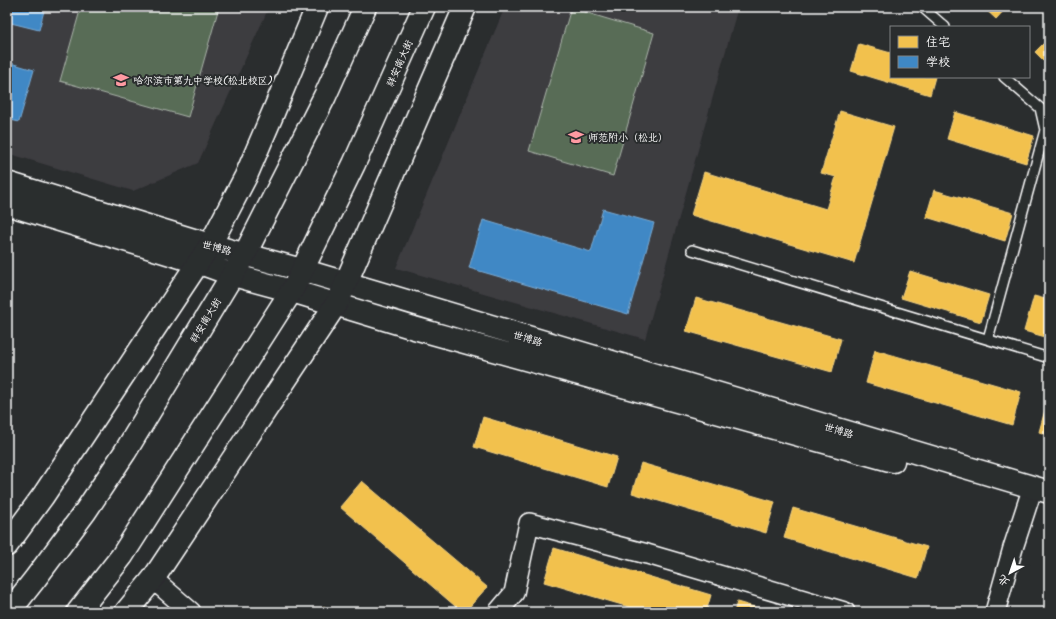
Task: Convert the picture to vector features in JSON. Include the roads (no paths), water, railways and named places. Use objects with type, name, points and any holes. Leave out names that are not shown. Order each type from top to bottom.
[{"type":"main road","points":[[7,545],[43,496],[204,254],[246,176],[317,7]]},
{"type":"main road","name":"祥安南大街","points":[[9,612],[85,512],[125,452],[233,275],[325,96],[365,7]]},
{"type":"main road","name":"祥安南大街","points":[[78,612],[122,556],[292,291],[354,164],[424,7]]},
{"type":"main road","points":[[126,612],[153,579],[335,304],[465,7]]},
{"type":"main road","name":"世博路","points":[[7,184],[204,254],[233,275],[292,291],[421,330],[1042,499]]},
{"type":"main road","name":"世博路","points":[[7,204],[204,254],[245,254],[302,270],[1042,499]]},
{"type":"street","points":[[995,612],[1013,548],[1042,499]]},
{"type":"street","points":[[498,612],[514,593],[529,524],[647,554],[845,612]]},
{"type":"street","points":[[153,579],[191,612]]},
{"type":"lane","points":[[922,7],[944,26]]},
{"type":"lane","points":[[988,339],[1045,130],[1040,108],[1005,78]]},
{"type":"lane","points":[[692,250],[1049,358]]},
{"type":"place","name":"哈尔滨市第九中学校(松北校区)","points":[[121,80]]},
{"type":"place","name":"师范附小（松北）","points":[[576,137]]}]
